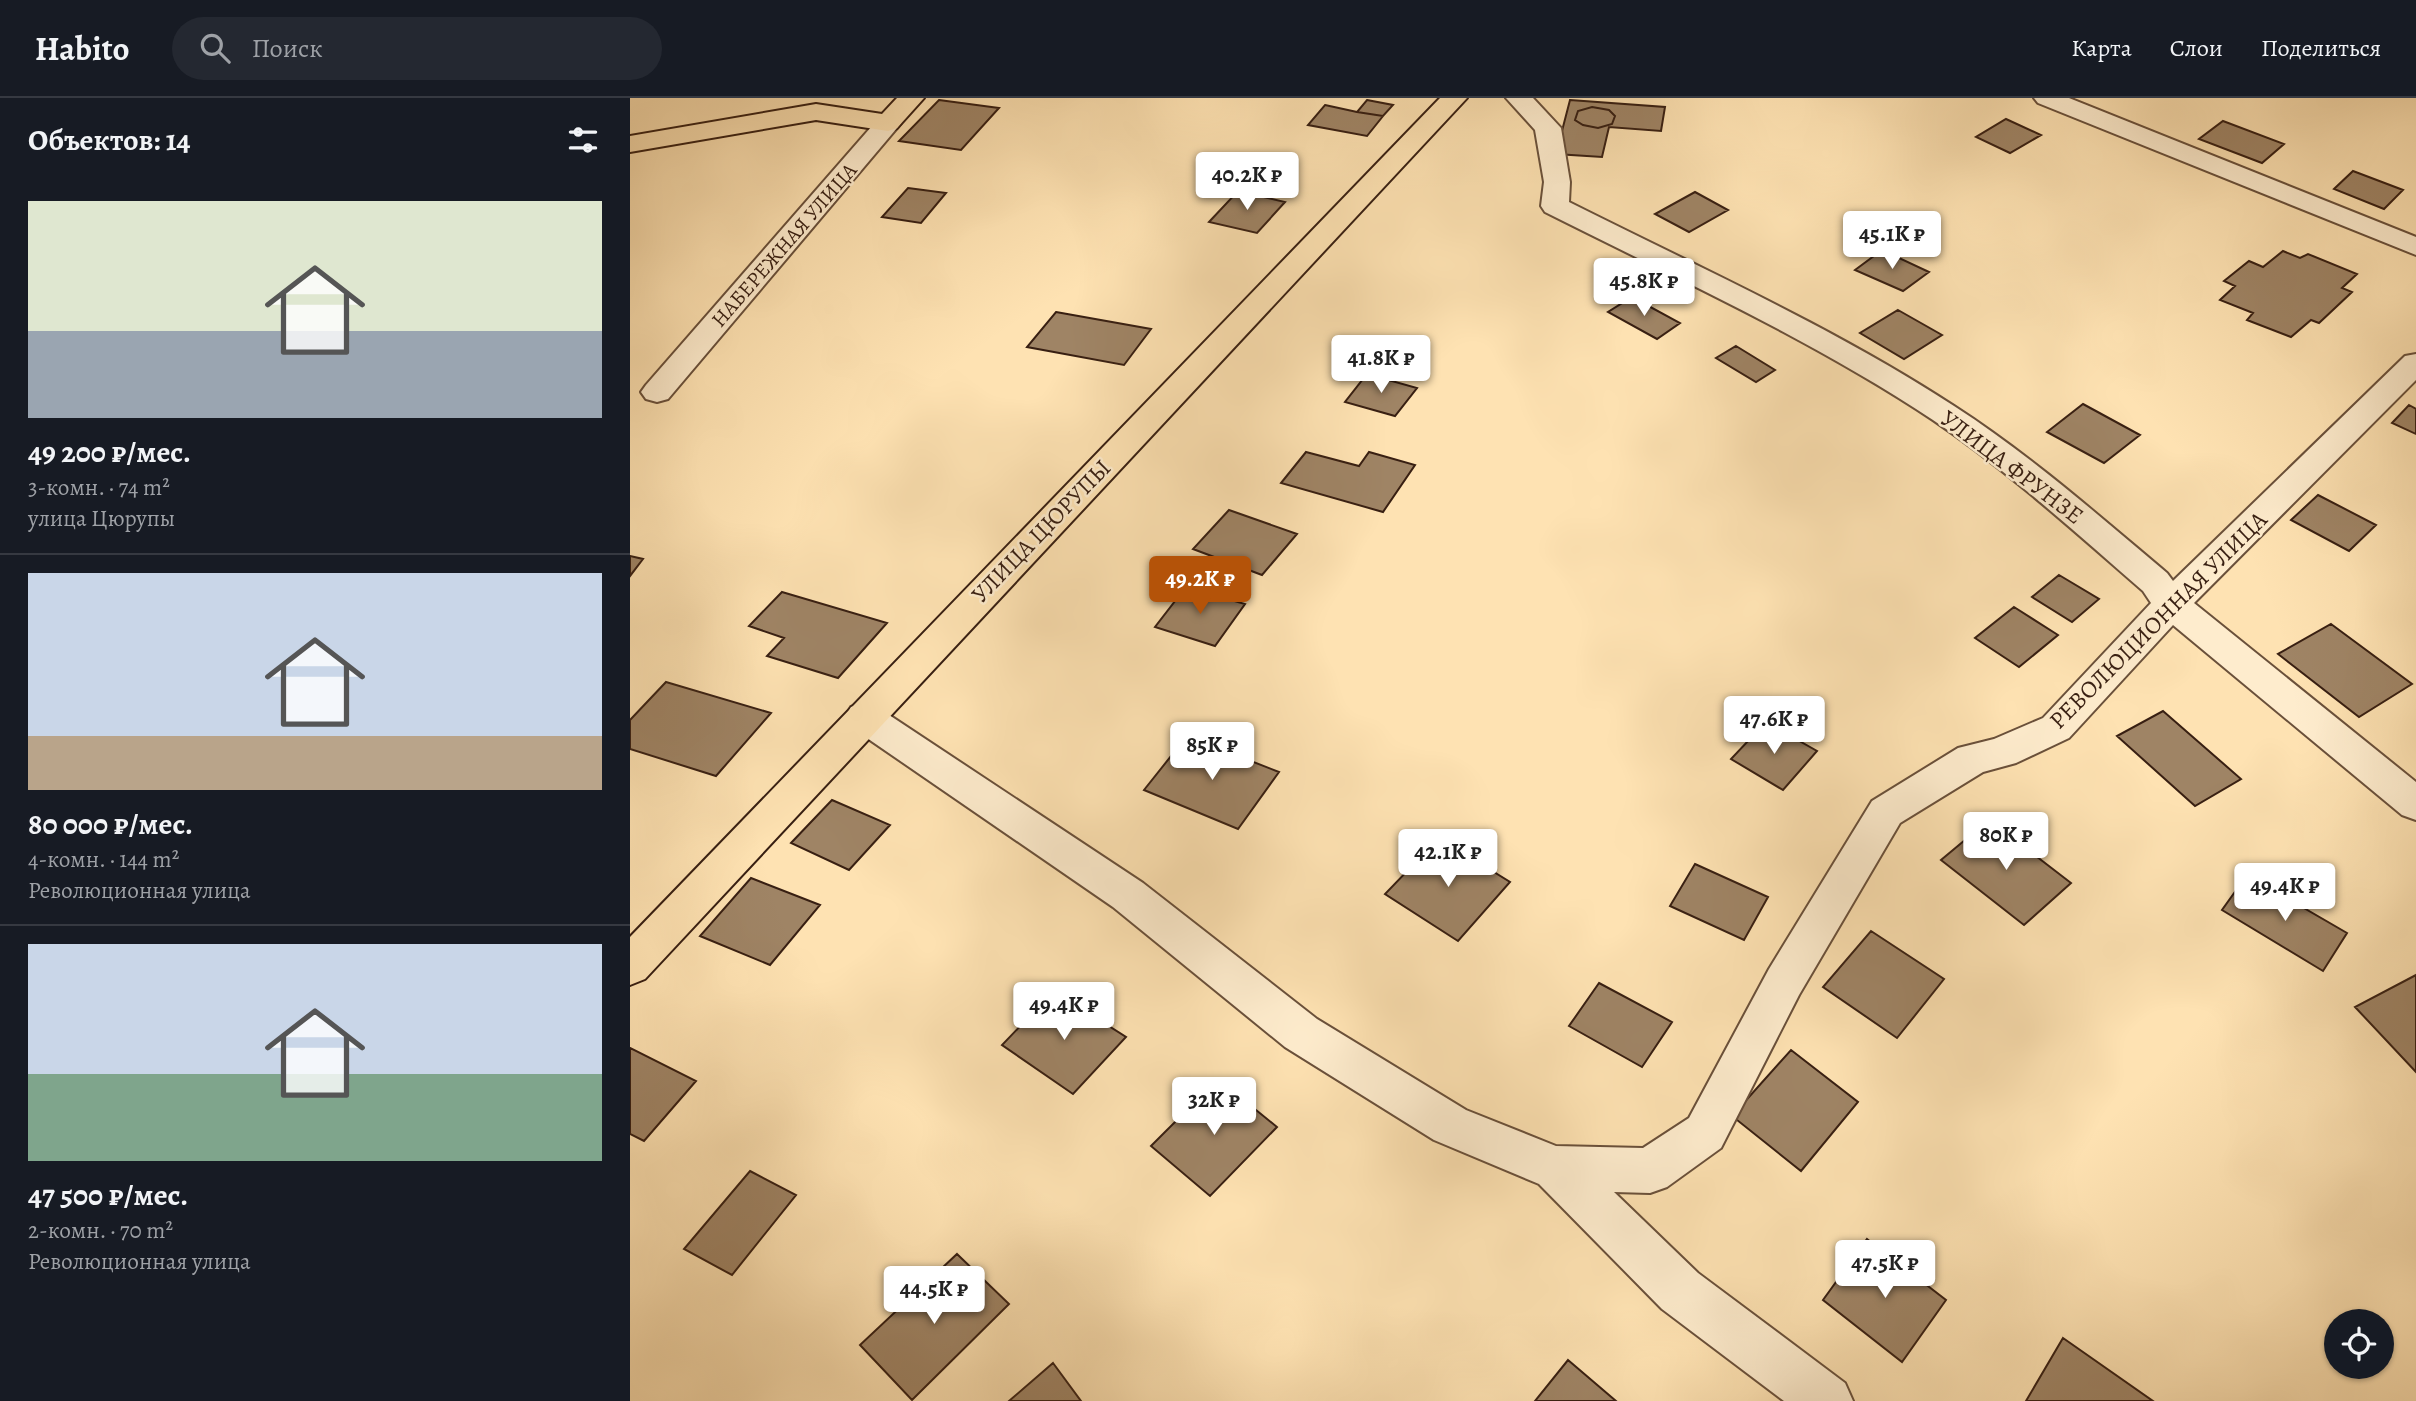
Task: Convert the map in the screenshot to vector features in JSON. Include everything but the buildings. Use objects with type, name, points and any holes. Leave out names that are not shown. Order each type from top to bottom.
[{"type":"main road","name":"НАБЕРЕЖНАЯ УЛИЦА","points":[[888,123],[911,98]]},
{"type":"main road","name":"УЛИЦА ЦЮРУПЫ","points":[[630,966],[1454,98]]},
{"type":"main road","points":[[630,144],[816,112],[888,123]]},
{"type":"street","name":"УЛИЦА ФРУНЗЕ","points":[[1519,98],[1548,128],[1557,181],[1555,206],[1763,312],[1913,394],[2022,470],[2155,582],[2171,604],[2416,804]]},
{"type":"street","points":[[2047,98],[2416,247]]},
{"type":"street","name":"НАБЕРЕЖНАЯ УЛИЦА","points":[[657,392],[888,123]]},
{"type":"street","name":"РЕВОЛЮЦИОННАЯ УЛИЦА","points":[[1556,1168],[1650,1171],[1705,1133],[1784,982],[1886,812],[1972,759],[2001,752],[2056,728],[2171,604],[2416,363]]},
{"type":"street","points":[[864,717],[1128,895],[1301,1033],[1450,1125],[1556,1168],[1681,1291],[1827,1401]]}]
